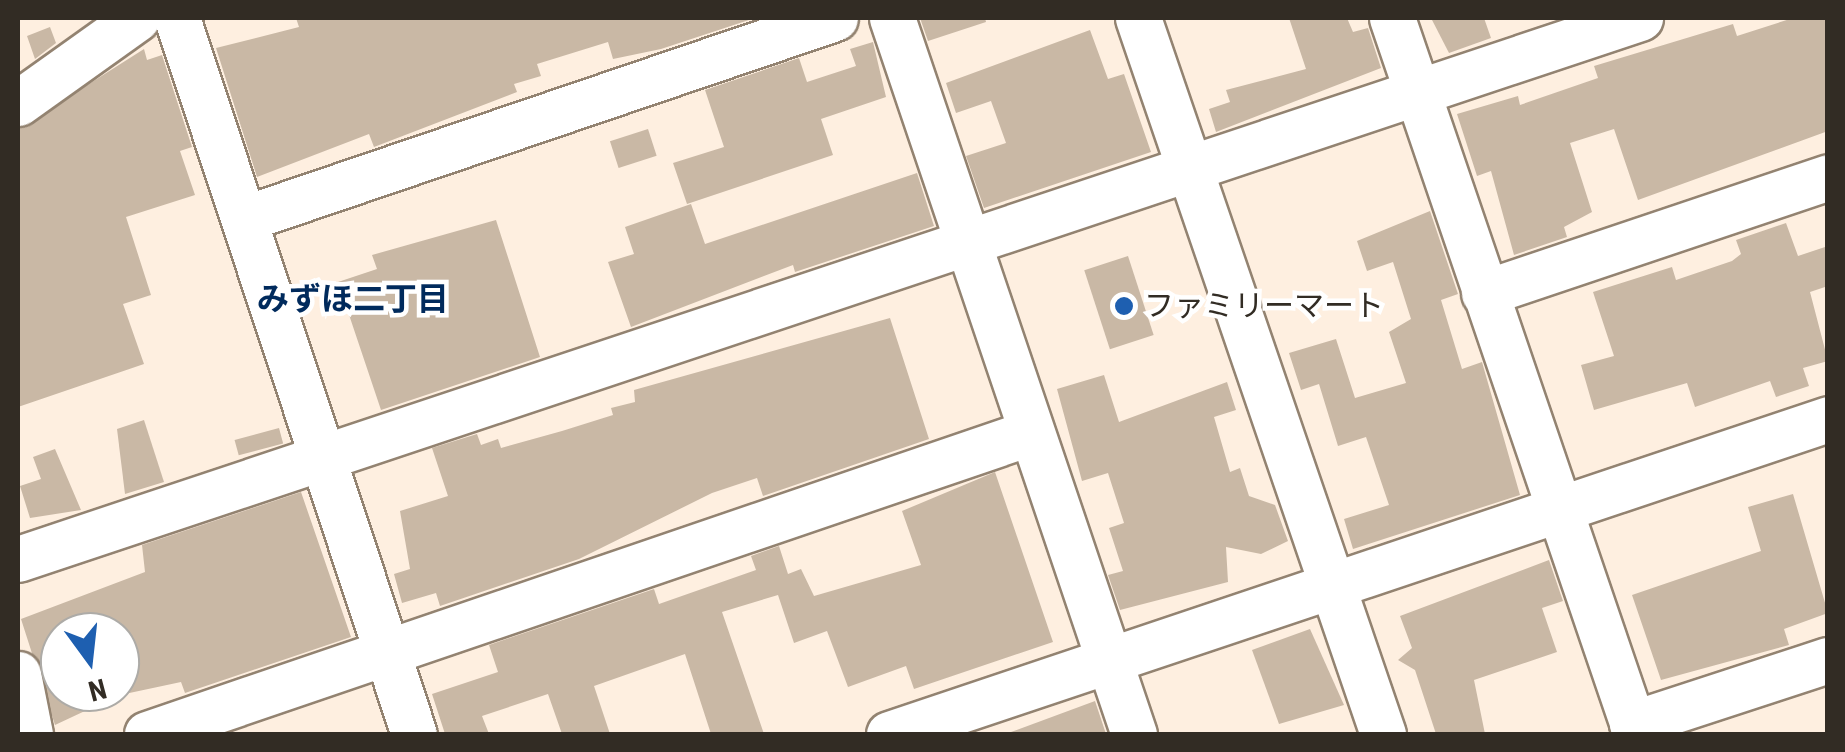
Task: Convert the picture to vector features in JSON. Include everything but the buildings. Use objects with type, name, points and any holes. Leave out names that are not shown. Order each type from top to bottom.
[{"type":"street","points":[[18,103],[137,18]]},
{"type":"street","points":[[177,18],[414,734]]},
{"type":"street","points":[[246,218],[835,18]]},
{"type":"street","points":[[892,18],[1029,433],[1134,734]]},
{"type":"street","points":[[1138,18],[1383,734]]},
{"type":"street","points":[[1392,18],[1634,729],[1828,660]]},
{"type":"street","points":[[18,560],[1640,18]]},
{"type":"street","points":[[1484,293],[1828,177]]},
{"type":"street","points":[[889,734],[1828,419]]},
{"type":"street","points":[[146,734],[1029,433]]},
{"type":"street","points":[[18,674],[30,734]]},
{"type":"place","name":"ファミリーマート","points":[[1124,306]]},
{"type":"district","name":"みずほ二丁目","points":[[353,299]]}]
